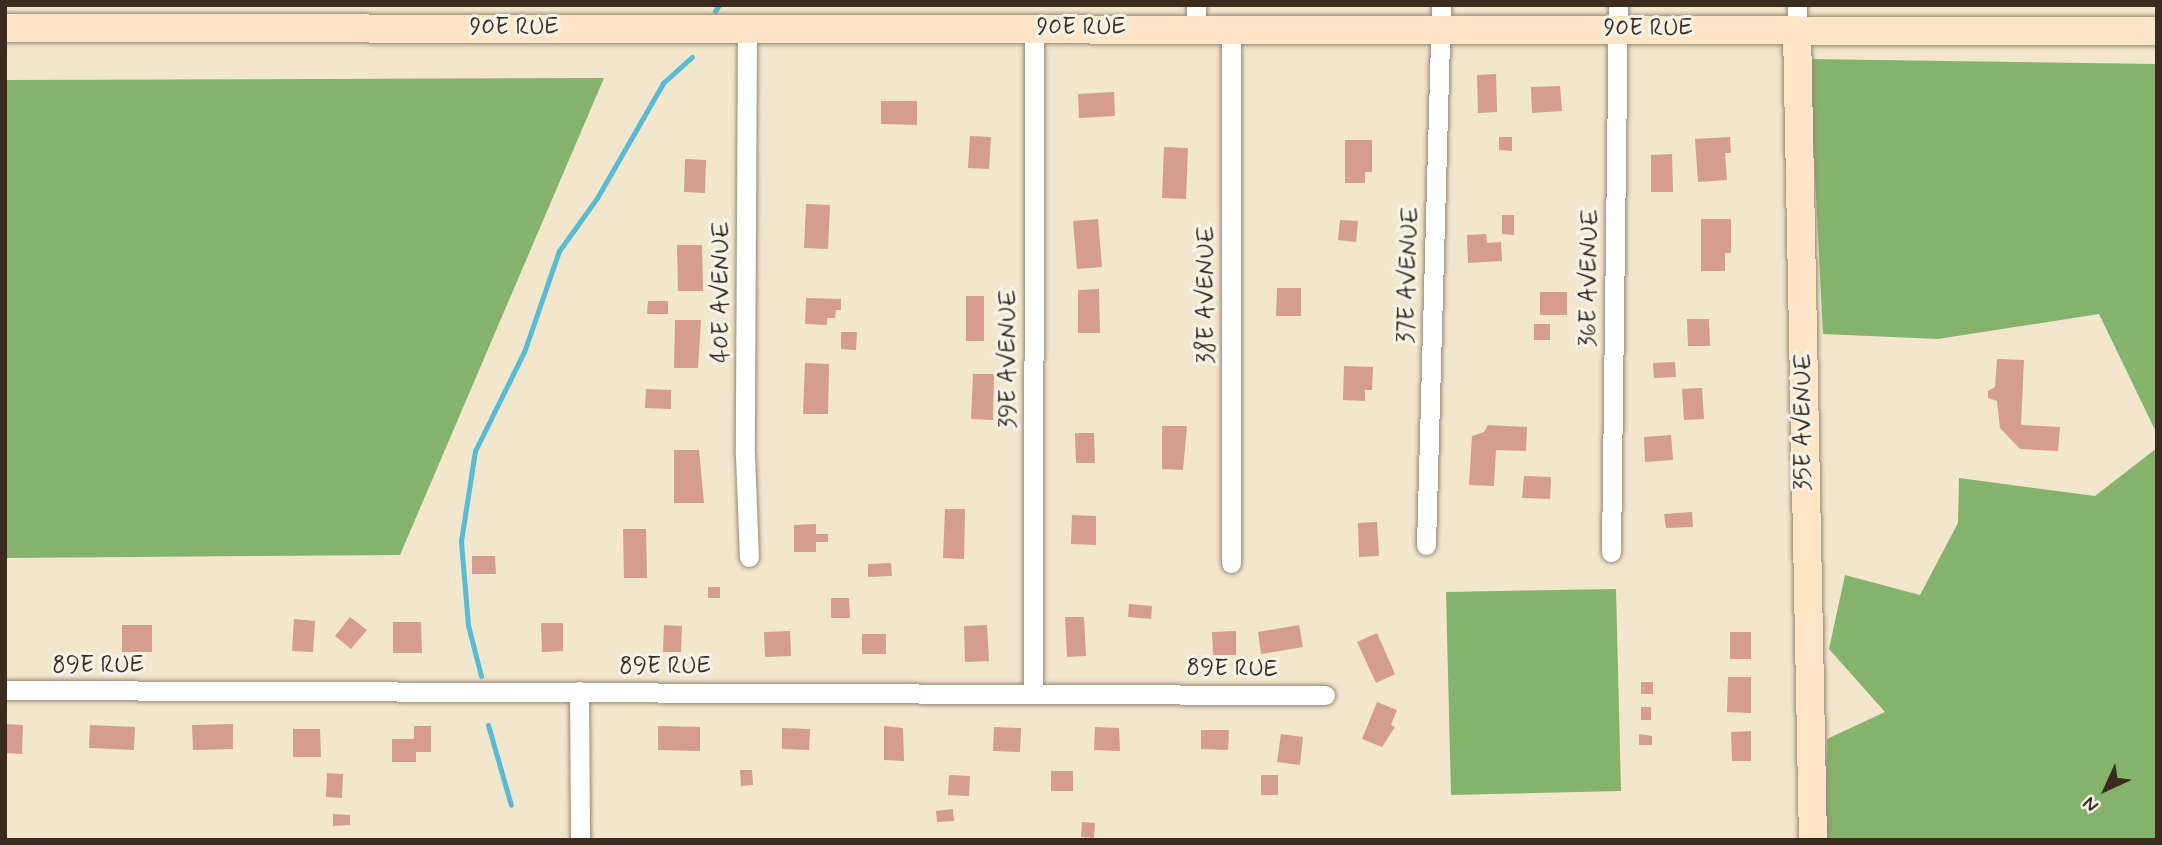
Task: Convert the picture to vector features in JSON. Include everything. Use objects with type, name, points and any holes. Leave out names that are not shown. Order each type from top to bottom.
[{"type":"street","name":"90E RUE","points":[[5,28],[1034,28],[1196,16],[1231,27],[1441,17],[1618,17],[1797,18],[2157,31]]},
{"type":"street","name":"37E AVENUE","points":[[1426,545],[1441,17]]},
{"type":"street","name":"36E AVENUE","points":[[1611,552],[1618,17]]},
{"type":"street","name":"35E AVENUE","points":[[1797,18],[1812,840]]},
{"type":"street","name":"38E AVENUE","points":[[1231,27],[1231,563]]},
{"type":"street","name":"40E AVENUE","points":[[747,28],[745,455],[749,557]]},
{"type":"street","name":"39E AVENUE","points":[[1033,691],[1034,28]]},
{"type":"street","name":"89E RUE","points":[[5,690],[1033,691],[1325,695]]},
{"type":"street","points":[[579,691],[580,840]]},
{"type":"green space","points":[[1809,59],[2157,64],[2157,434],[2099,314],[1938,339],[1823,334]]},
{"type":"green space","points":[[604,78],[400,555],[5,558],[5,80]]},
{"type":"green space","points":[[2157,448],[2157,840],[1825,840],[1827,739],[1885,712],[1829,649],[1845,575],[1920,595],[1958,523],[1959,478],[2095,496]]},
{"type":"green space","points":[[1616,589],[1621,791],[1451,795],[1446,592]]},
{"type":"building","points":[[1496,74],[1497,112],[1478,113],[1477,75]]},
{"type":"building","points":[[1560,86],[1562,111],[1532,113],[1531,87]]},
{"type":"building","points":[[1114,92],[1115,116],[1079,118],[1078,94]]},
{"type":"building","points":[[881,101],[917,101],[917,125],[881,124]]},
{"type":"building","points":[[970,136],[991,137],[989,169],[968,168]]},
{"type":"building","points":[[1499,137],[1512,137],[1512,151],[1499,150]]},
{"type":"building","points":[[1730,137],[1731,153],[1725,153],[1727,180],[1698,182],[1695,139]]},
{"type":"building","points":[[1345,140],[1372,140],[1372,172],[1365,172],[1365,183],[1345,183]]},
{"type":"building","points":[[1164,147],[1188,148],[1186,199],[1162,198]]},
{"type":"building","points":[[1672,154],[1673,192],[1651,192],[1651,155]]},
{"type":"building","points":[[685,159],[706,160],[705,193],[684,192]]},
{"type":"building","points":[[806,204],[830,205],[828,249],[804,248]]},
{"type":"building","points":[[1502,215],[1514,215],[1514,235],[1502,234]]},
{"type":"building","points":[[1098,219],[1102,267],[1077,269],[1073,221]]},
{"type":"building","points":[[1701,219],[1731,219],[1731,253],[1725,253],[1725,271],[1701,271]]},
{"type":"building","points":[[1340,220],[1358,221],[1356,242],[1338,240]]},
{"type":"building","points":[[1486,234],[1487,243],[1501,242],[1502,261],[1468,263],[1467,235]]},
{"type":"building","points":[[677,245],[702,245],[703,291],[678,291]]},
{"type":"building","points":[[1277,288],[1301,288],[1301,316],[1276,316]]},
{"type":"building","points":[[1099,289],[1100,333],[1078,333],[1078,290]]},
{"type":"building","points":[[1540,292],[1567,292],[1567,315],[1540,315]]},
{"type":"building","points":[[966,296],[984,296],[984,341],[966,341]]},
{"type":"building","points":[[806,298],[841,299],[841,310],[836,310],[835,318],[827,318],[827,325],[805,324]]},
{"type":"building","points":[[648,301],[668,301],[668,314],[647,314]]},
{"type":"building","points":[[1687,319],[1709,319],[1710,346],[1688,346]]},
{"type":"building","points":[[675,320],[701,320],[698,368],[674,368]]},
{"type":"building","points":[[1534,324],[1550,324],[1550,340],[1534,340]]},
{"type":"building","points":[[841,332],[857,332],[856,350],[841,349]]},
{"type":"building","points":[[1997,359],[2024,360],[2021,425],[2060,427],[2058,451],[2020,449],[2000,428],[1997,401],[1988,398],[1988,391],[1995,387]]},
{"type":"building","points":[[1675,362],[1676,377],[1654,378],[1653,363]]},
{"type":"building","points":[[805,363],[829,364],[828,414],[803,414]]},
{"type":"building","points":[[1344,366],[1373,367],[1372,390],[1365,390],[1365,401],[1343,400]]},
{"type":"building","points":[[973,374],[994,374],[993,420],[971,419]]},
{"type":"building","points":[[1702,388],[1704,419],[1684,420],[1682,389]]},
{"type":"building","points":[[646,389],[671,390],[671,409],[645,408]]},
{"type":"building","points":[[1488,425],[1527,427],[1526,451],[1496,450],[1494,486],[1469,485],[1472,436],[1484,432]]},
{"type":"building","points":[[1162,426],[1187,426],[1183,470],[1162,469]]},
{"type":"building","points":[[1075,433],[1094,433],[1095,463],[1076,463]]},
{"type":"building","points":[[1671,435],[1673,460],[1645,462],[1644,437]]},
{"type":"building","points":[[674,450],[699,450],[704,503],[674,503]]},
{"type":"building","points":[[1524,476],[1551,477],[1550,499],[1522,498]]},
{"type":"building","points":[[945,509],[965,509],[964,559],[943,558]]},
{"type":"building","points":[[1692,512],[1693,527],[1666,528],[1664,514]]},
{"type":"building","points":[[1072,515],[1096,516],[1096,545],[1071,544]]},
{"type":"building","points":[[1377,522],[1379,556],[1359,557],[1358,523]]},
{"type":"building","points":[[816,524],[816,534],[828,534],[828,542],[816,542],[816,552],[794,552],[794,525]]},
{"type":"building","points":[[623,529],[646,529],[647,578],[624,578]]},
{"type":"building","points":[[472,556],[495,556],[496,574],[472,574]]},
{"type":"building","points":[[891,563],[892,576],[868,577],[868,564]]},
{"type":"building","points":[[708,587],[720,587],[720,598],[708,598]]},
{"type":"building","points":[[831,598],[849,598],[850,618],[831,618]]},
{"type":"building","points":[[1129,604],[1152,606],[1151,619],[1128,617]]},
{"type":"building","points":[[350,617],[367,630],[351,649],[335,636]]},
{"type":"building","points":[[1065,617],[1084,617],[1086,656],[1067,657]]},
{"type":"building","points":[[294,619],[315,621],[313,652],[292,651]]},
{"type":"building","points":[[393,622],[421,622],[422,653],[393,653]]},
{"type":"building","points":[[541,623],[563,623],[563,651],[542,652]]},
{"type":"building","points":[[122,625],[152,625],[152,652],[122,652]]},
{"type":"building","points":[[664,625],[682,626],[681,652],[663,652]]},
{"type":"building","points":[[987,625],[989,661],[965,662],[964,626]]},
{"type":"building","points":[[1299,625],[1303,647],[1261,654],[1258,632]]},
{"type":"building","points":[[790,631],[791,656],[765,657],[764,632]]},
{"type":"building","points":[[1236,631],[1236,655],[1213,655],[1212,632]]},
{"type":"building","points":[[1730,632],[1751,632],[1751,659],[1730,659]]},
{"type":"building","points":[[1377,633],[1395,674],[1376,683],[1357,642]]},
{"type":"building","points":[[862,634],[886,634],[886,654],[862,654]]},
{"type":"building","points":[[1728,677],[1751,677],[1751,713],[1727,712]]},
{"type":"building","points":[[1641,682],[1653,682],[1653,694],[1641,694]]},
{"type":"building","points":[[1377,702],[1397,710],[1391,725],[1395,727],[1382,747],[1362,739]]},
{"type":"building","points":[[1641,707],[1651,707],[1651,720],[1641,720]]},
{"type":"building","points":[[5,724],[23,725],[22,754],[5,753]]},
{"type":"building","points":[[233,724],[233,749],[193,750],[192,725]]},
{"type":"building","points":[[90,725],[135,727],[134,750],[89,748]]},
{"type":"building","points":[[414,726],[431,726],[431,752],[416,752],[416,762],[392,762],[392,739],[414,739]]},
{"type":"building","points":[[658,726],[700,727],[700,751],[658,750]]},
{"type":"building","points":[[884,726],[903,728],[904,761],[884,760]]},
{"type":"building","points":[[994,727],[1021,728],[1020,752],[993,751]]},
{"type":"building","points":[[1095,727],[1119,728],[1120,751],[1094,750]]},
{"type":"building","points":[[782,728],[810,729],[809,750],[782,749]]},
{"type":"building","points":[[293,729],[320,729],[321,757],[293,757]]},
{"type":"building","points":[[1201,730],[1229,730],[1228,750],[1201,749]]},
{"type":"building","points":[[1751,731],[1751,761],[1732,761],[1731,732]]},
{"type":"building","points":[[1281,734],[1303,737],[1300,765],[1277,762]]},
{"type":"building","points":[[1639,734],[1652,736],[1652,745],[1639,745]]},
{"type":"building","points":[[740,770],[752,770],[753,785],[741,786]]},
{"type":"building","points":[[1051,771],[1073,771],[1073,791],[1051,791]]},
{"type":"building","points":[[327,773],[343,774],[342,798],[326,797]]},
{"type":"building","points":[[949,775],[970,776],[969,796],[948,795]]},
{"type":"building","points":[[1261,775],[1278,775],[1278,795],[1261,795]]},
{"type":"building","points":[[953,809],[954,821],[937,822],[936,811]]},
{"type":"building","points":[[333,814],[350,815],[350,825],[333,826]]},
{"type":"building","points":[[1082,822],[1095,823],[1094,838],[1081,837]]},
{"type":"waterway","points":[[715,11],[719,5]]},
{"type":"waterway","points":[[481,676],[468,625],[461,541],[475,451],[524,352],[559,251],[597,198],[663,83],[692,57]]},
{"type":"waterway","points":[[488,725],[511,805]]}]
